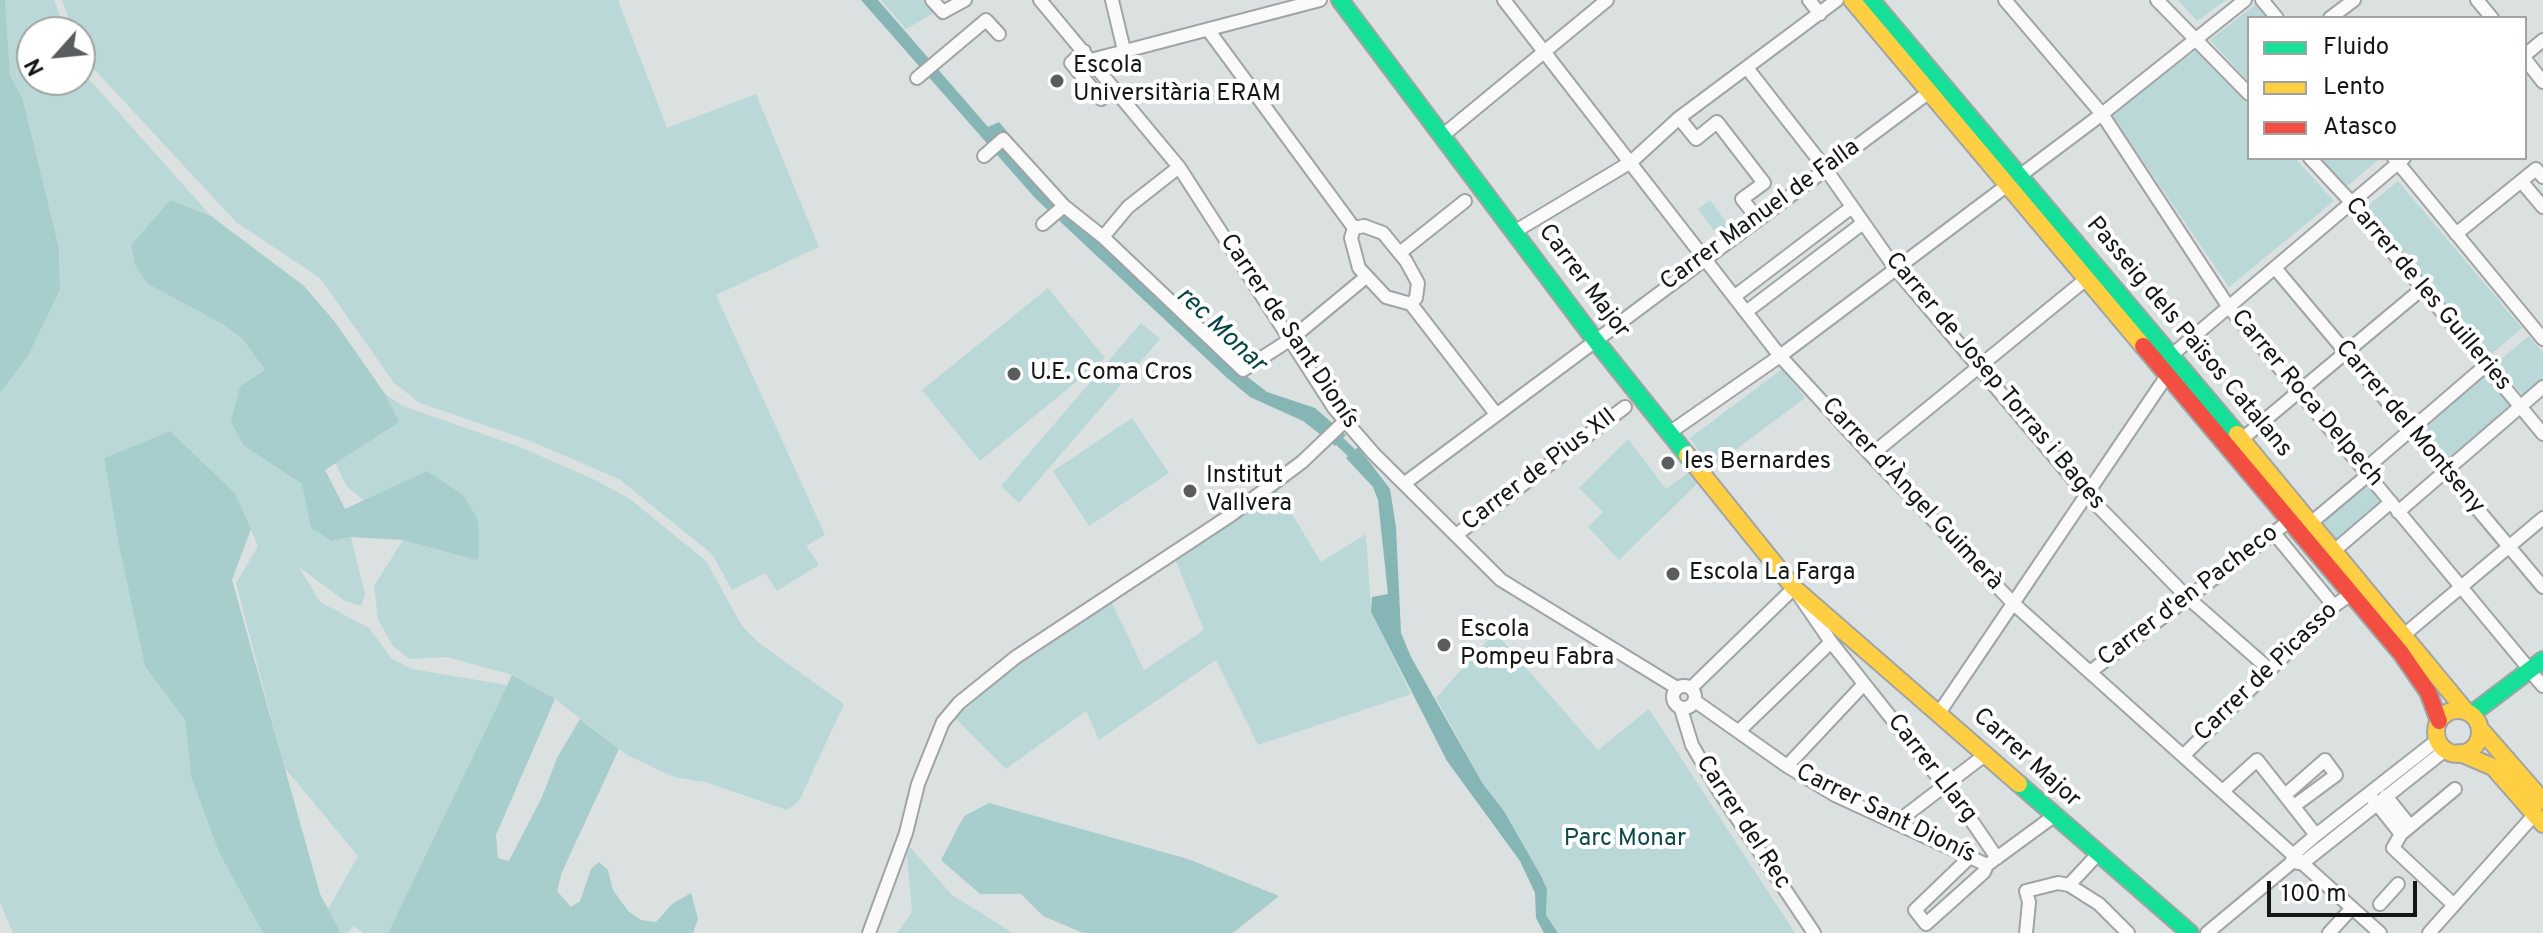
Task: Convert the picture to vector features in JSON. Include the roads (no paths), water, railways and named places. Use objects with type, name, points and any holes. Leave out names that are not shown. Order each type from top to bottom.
[{"type":"main road","name":"Carrer Major","points":[[1340,0],[1595,340],[1794,588],[2190,933]]},
{"type":"main road","points":[[1852,0],[1928,93],[2011,179],[2085,280],[2412,666],[2428,692],[2439,721]]},
{"type":"main road","name":"Passeig dels Països Catalans","points":[[1871,0],[2011,179],[2172,355],[2405,634],[2475,720],[2540,813]]},
{"type":"main road","points":[[2447,748],[2472,747],[2475,720],[2539,673]]},
{"type":"main road","points":[[2475,720],[2456,711],[2439,721],[2434,732],[2447,748],[2493,767],[2540,813]]},
{"type":"street","points":[[932,0],[943,12],[965,0]]},
{"type":"street","name":"Carrer de Sant Dionís","points":[[1040,0],[1179,167],[1343,423],[1501,580],[1677,688]]},
{"type":"street","points":[[1112,0],[1123,46]]},
{"type":"street","points":[[1268,0],[1277,12]]},
{"type":"street","points":[[1101,99],[1071,63],[1087,55],[1209,31],[1320,0]]},
{"type":"street","name":"Carrer d'Àngel Guimerà","points":[[1504,0],[1780,356],[1871,455],[2014,604],[2224,790],[2296,860],[2352,908],[2373,912],[2380,933]]},
{"type":"street","points":[[1442,136],[1607,0]]},
{"type":"street","points":[[1809,0],[1820,14]]},
{"type":"street","points":[[1514,232],[1631,162],[1679,118],[1837,0]]},
{"type":"street","name":"Carrer Roca Delpech","points":[[2005,0],[2102,114],[2228,306],[2461,587],[2539,673]]},
{"type":"street","points":[[2157,0],[2247,92]]},
{"type":"street","points":[[1669,433],[1780,356],[2011,179],[2102,114],[2245,0]]},
{"type":"street","points":[[2262,0],[2275,16]]},
{"type":"street","points":[[2333,16],[2354,0]]},
{"type":"street","points":[[2477,0],[2490,16]]},
{"type":"street","points":[[920,75],[986,20],[999,34]]},
{"type":"street","points":[[1209,31],[1354,228],[1352,250],[1366,277],[1386,297],[1411,304],[1496,414]]},
{"type":"street","points":[[2527,55],[2543,40]]},
{"type":"street","points":[[2527,60],[2543,82]]},
{"type":"street","name":"Carrer de Josep Torras i Bages","points":[[1747,68],[1825,168],[1895,268],[2086,494],[2187,597],[2270,670]]},
{"type":"street","name":"Carrer Manuel de Falla","points":[[1405,483],[1928,93]]},
{"type":"street","points":[[1679,118],[1696,139],[1717,122],[1764,183],[1742,199],[1757,218]]},
{"type":"street","points":[[987,153],[1003,139],[1064,206],[1103,237],[1243,370],[1291,339],[1366,277]]},
{"type":"street","name":"Carrer de les Guilleries","points":[[2312,160],[2352,203],[2543,434]]},
{"type":"street","points":[[1939,713],[2086,494],[2172,355],[2399,160],[2456,234],[2538,324],[2543,339]]},
{"type":"street","points":[[1103,237],[1128,207],[1179,167]]},
{"type":"street","points":[[2456,234],[2536,169],[2543,177]]},
{"type":"street","points":[[2521,181],[2543,207]]},
{"type":"street","points":[[1401,252],[1465,201]]},
{"type":"street","points":[[1047,221],[1064,206]]},
{"type":"street","points":[[1735,296],[1852,207]]},
{"type":"street","points":[[1746,312],[1863,223]]},
{"type":"street","points":[[1354,228],[1375,228],[1401,252],[1418,283],[1416,298],[1411,304]]},
{"type":"street","name":"Carrer del Montseny","points":[[2275,268],[2543,587]]},
{"type":"street","points":[[1871,455],[1977,365],[2085,280]]},
{"type":"street","points":[[2242,439],[2423,288]]},
{"type":"street","points":[[2312,522],[2485,366]]},
{"type":"street","points":[[2335,550],[2445,472],[2543,387]]},
{"type":"street","name":"Carrer de Pius XII","points":[[1456,535],[1625,407]]},
{"type":"street","points":[[869,933],[906,833],[918,784],[943,722],[959,703],[1016,657],[1231,515],[1343,423]]},
{"type":"street","points":[[2405,634],[2543,518]]},
{"type":"street","name":"Carrer d'en Pacheco","points":[[2090,672],[2288,522]]},
{"type":"street","points":[[2274,533],[2334,606]]},
{"type":"street","points":[[1681,709],[1690,708],[1693,695],[1794,588]]},
{"type":"street","name":"Carrer Major","points":[[1794,588],[1863,682]]},
{"type":"street","name":"Carrer de Picasso","points":[[2184,755],[2334,606],[2351,594]]},
{"type":"street","points":[[1740,730],[1831,642]]},
{"type":"street","points":[[1787,766],[1863,682]]},
{"type":"street","name":"Carrer Llarg","points":[[1863,682],[1944,786],[1992,862]]},
{"type":"street","points":[[1677,688],[1693,695]]},
{"type":"street","name":"Carrer del Rec","points":[[1677,688],[1672,697],[1681,709],[1692,745],[1814,933]]},
{"type":"street","name":"Carrer Sant Dionís","points":[[1693,695],[1787,766],[1835,795],[1970,857],[1992,862]]},
{"type":"street","points":[[2207,933],[2296,860],[2447,748]]},
{"type":"street","points":[[1897,822],[1985,755]]},
{"type":"street","points":[[2224,790],[2257,760],[2316,835]]},
{"type":"street","points":[[2285,795],[2325,760],[2336,775],[2294,806]]},
{"type":"street","points":[[2454,905],[2406,876],[2393,848],[2405,830],[2455,789]]},
{"type":"street","points":[[2378,798],[2405,830]]},
{"type":"street","points":[[2296,860],[2316,835],[2378,798]]},
{"type":"street","points":[[2429,933],[2540,813]]},
{"type":"street","points":[[1970,857],[1915,910],[1926,924],[1992,862],[2054,816]]},
{"type":"street","points":[[2069,885],[2097,855]]},
{"type":"street","points":[[2373,912],[2406,876]]},
{"type":"street","points":[[2026,933],[2029,902],[2026,891],[2058,883],[2069,885],[2099,904],[2128,933]]},
{"type":"street","points":[[2329,933],[2352,908]]},
{"type":"waterway","name":"rec Monar","points":[[1331,433],[1360,461]]},
{"type":"place","name":"Escola Universitària ERAM","points":[[1057,81]]},
{"type":"place","name":"U.E. Coma Cros","points":[[1014,374]]},
{"type":"place","name":"les Bernardes","points":[[1668,463]]},
{"type":"place","name":"Institut Vallvera","points":[[1190,491]]},
{"type":"place","name":"Escola La Farga","points":[[1673,574]]},
{"type":"place","name":"Escola Pompeu Fabra","points":[[1444,645]]},
{"type":"park label","name":"Parc Monar","points":[[1625,840]]}]
